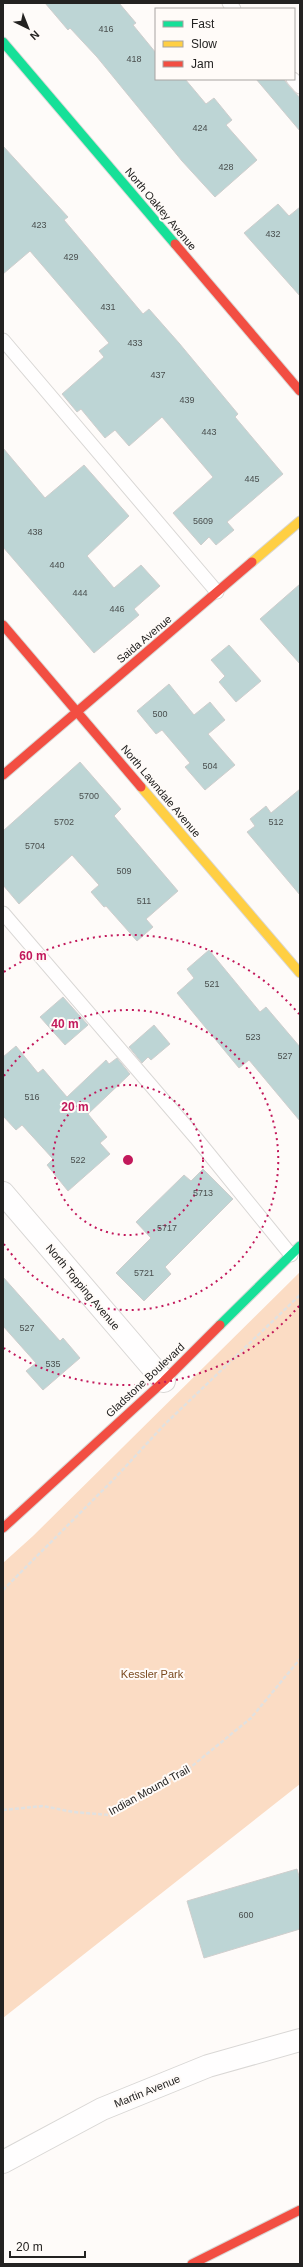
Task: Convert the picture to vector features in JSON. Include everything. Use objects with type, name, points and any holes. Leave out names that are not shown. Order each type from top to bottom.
[{"type":"street","name":"North Oakley Avenue","points":[[3,42],[300,391]]},
{"type":"street","name":"Saida Avenue","points":[[3,775],[300,521]]},
{"type":"street","name":"North Lawndale Avenue","points":[[3,625],[300,973]]},
{"type":"street","name":"North Topping Avenue","points":[[3,1193],[164,1381]]},
{"type":"street","name":"Gladstone Boulevard","points":[[3,1528],[164,1381],[296,1250]]},
{"type":"street","name":"Martin Avenue","points":[[3,2162],[102,2109],[208,2066],[300,2040]]},
{"type":"street","points":[[192,2264],[300,2210]]},
{"type":"lane","points":[[3,340],[217,592]]},
{"type":"lane","points":[[3,913],[196,1138],[296,1250]]},
{"type":"path","points":[[3,1590],[115,1478],[164,1425],[300,1295]]},
{"type":"path","name":"Indian Mound Trail","points":[[3,1810],[43,1806],[74,1812],[110,1815],[186,1771],[251,1718],[300,1659]]},
{"type":"green space","name":"Kessler Park","points":[[300,1272],[300,1784],[3,2018],[3,1563],[33,1536]]},
{"type":"building","points":[[45,3],[119,3],[136,23],[133,25],[155,52],[155,80],[186,80],[206,104],[214,98],[232,120],[226,125],[257,160],[215,197],[182,161],[97,57],[70,28],[68,30]]},
{"type":"building","points":[[257,80],[284,80],[300,98],[300,131]]},
{"type":"building","points":[[3,146],[68,217],[64,220],[143,314],[149,309],[179,343],[238,414],[235,417],[283,474],[227,522],[234,530],[216,545],[209,537],[201,545],[173,513],[213,477],[162,417],[129,446],[115,430],[105,438],[81,409],[77,412],[62,394],[104,357],[99,351],[109,343],[30,251],[3,274]]},
{"type":"building","points":[[278,204],[289,216],[300,207],[300,296],[244,233]]},
{"type":"building","points":[[3,448],[45,498],[84,465],[129,516],[87,556],[114,588],[141,565],[160,586],[134,609],[139,615],[94,653],[3,547]]},
{"type":"building","points":[[300,584],[300,664],[260,619]]},
{"type":"building","points":[[229,645],[261,681],[236,702],[219,682],[225,676],[211,660]]},
{"type":"building","points":[[169,684],[194,715],[210,702],[225,720],[208,734],[235,765],[205,790],[185,767],[190,763],[162,730],[156,734],[137,711]]},
{"type":"building","points":[[80,762],[121,809],[114,816],[178,891],[146,919],[153,927],[137,941],[106,906],[104,907],[91,892],[99,885],[72,855],[19,904],[3,885],[3,831]]},
{"type":"building","points":[[300,789],[300,895],[247,832],[255,826],[250,819],[266,806],[271,813]]},
{"type":"building","points":[[209,950],[260,1012],[266,1007],[300,1047],[300,1121],[249,1060],[239,1068],[177,993],[194,978],[187,969]]},
{"type":"building","points":[[63,997],[88,1025],[65,1045],[40,1017]]},
{"type":"building","points":[[154,1025],[170,1044],[151,1060],[148,1057],[142,1063],[129,1047]]},
{"type":"building","points":[[16,1046],[38,1073],[43,1069],[67,1097],[106,1060],[109,1064],[117,1058],[130,1074],[88,1114],[107,1137],[100,1143],[110,1154],[68,1191],[47,1165],[53,1159],[22,1125],[16,1130],[3,1116],[3,1057]]},
{"type":"building","points":[[203,1169],[233,1199],[165,1267],[171,1274],[144,1301],[116,1273],[151,1238],[136,1222],[184,1175],[191,1181]]},
{"type":"building","points":[[3,1277],[60,1341],[63,1338],[80,1358],[43,1390],[26,1371],[36,1363],[3,1326]]},
{"type":"building","points":[[297,1869],[300,1880],[300,1929],[204,1958],[187,1901]]},
{"type":"traffic: fast","points":[[3,42],[175,244]]},
{"type":"traffic: fast","points":[[220,1325],[300,1246]]},
{"type":"traffic: slow","points":[[252,562],[300,521]]},
{"type":"traffic: slow","points":[[141,787],[300,973]]},
{"type":"traffic: jam","points":[[175,244],[300,391]]},
{"type":"traffic: jam","points":[[3,775],[252,562]]},
{"type":"traffic: jam","points":[[3,625],[141,787]]},
{"type":"traffic: jam","points":[[3,1528],[164,1381],[220,1325]]},
{"type":"traffic: jam","points":[[192,2264],[300,2210]]}]
